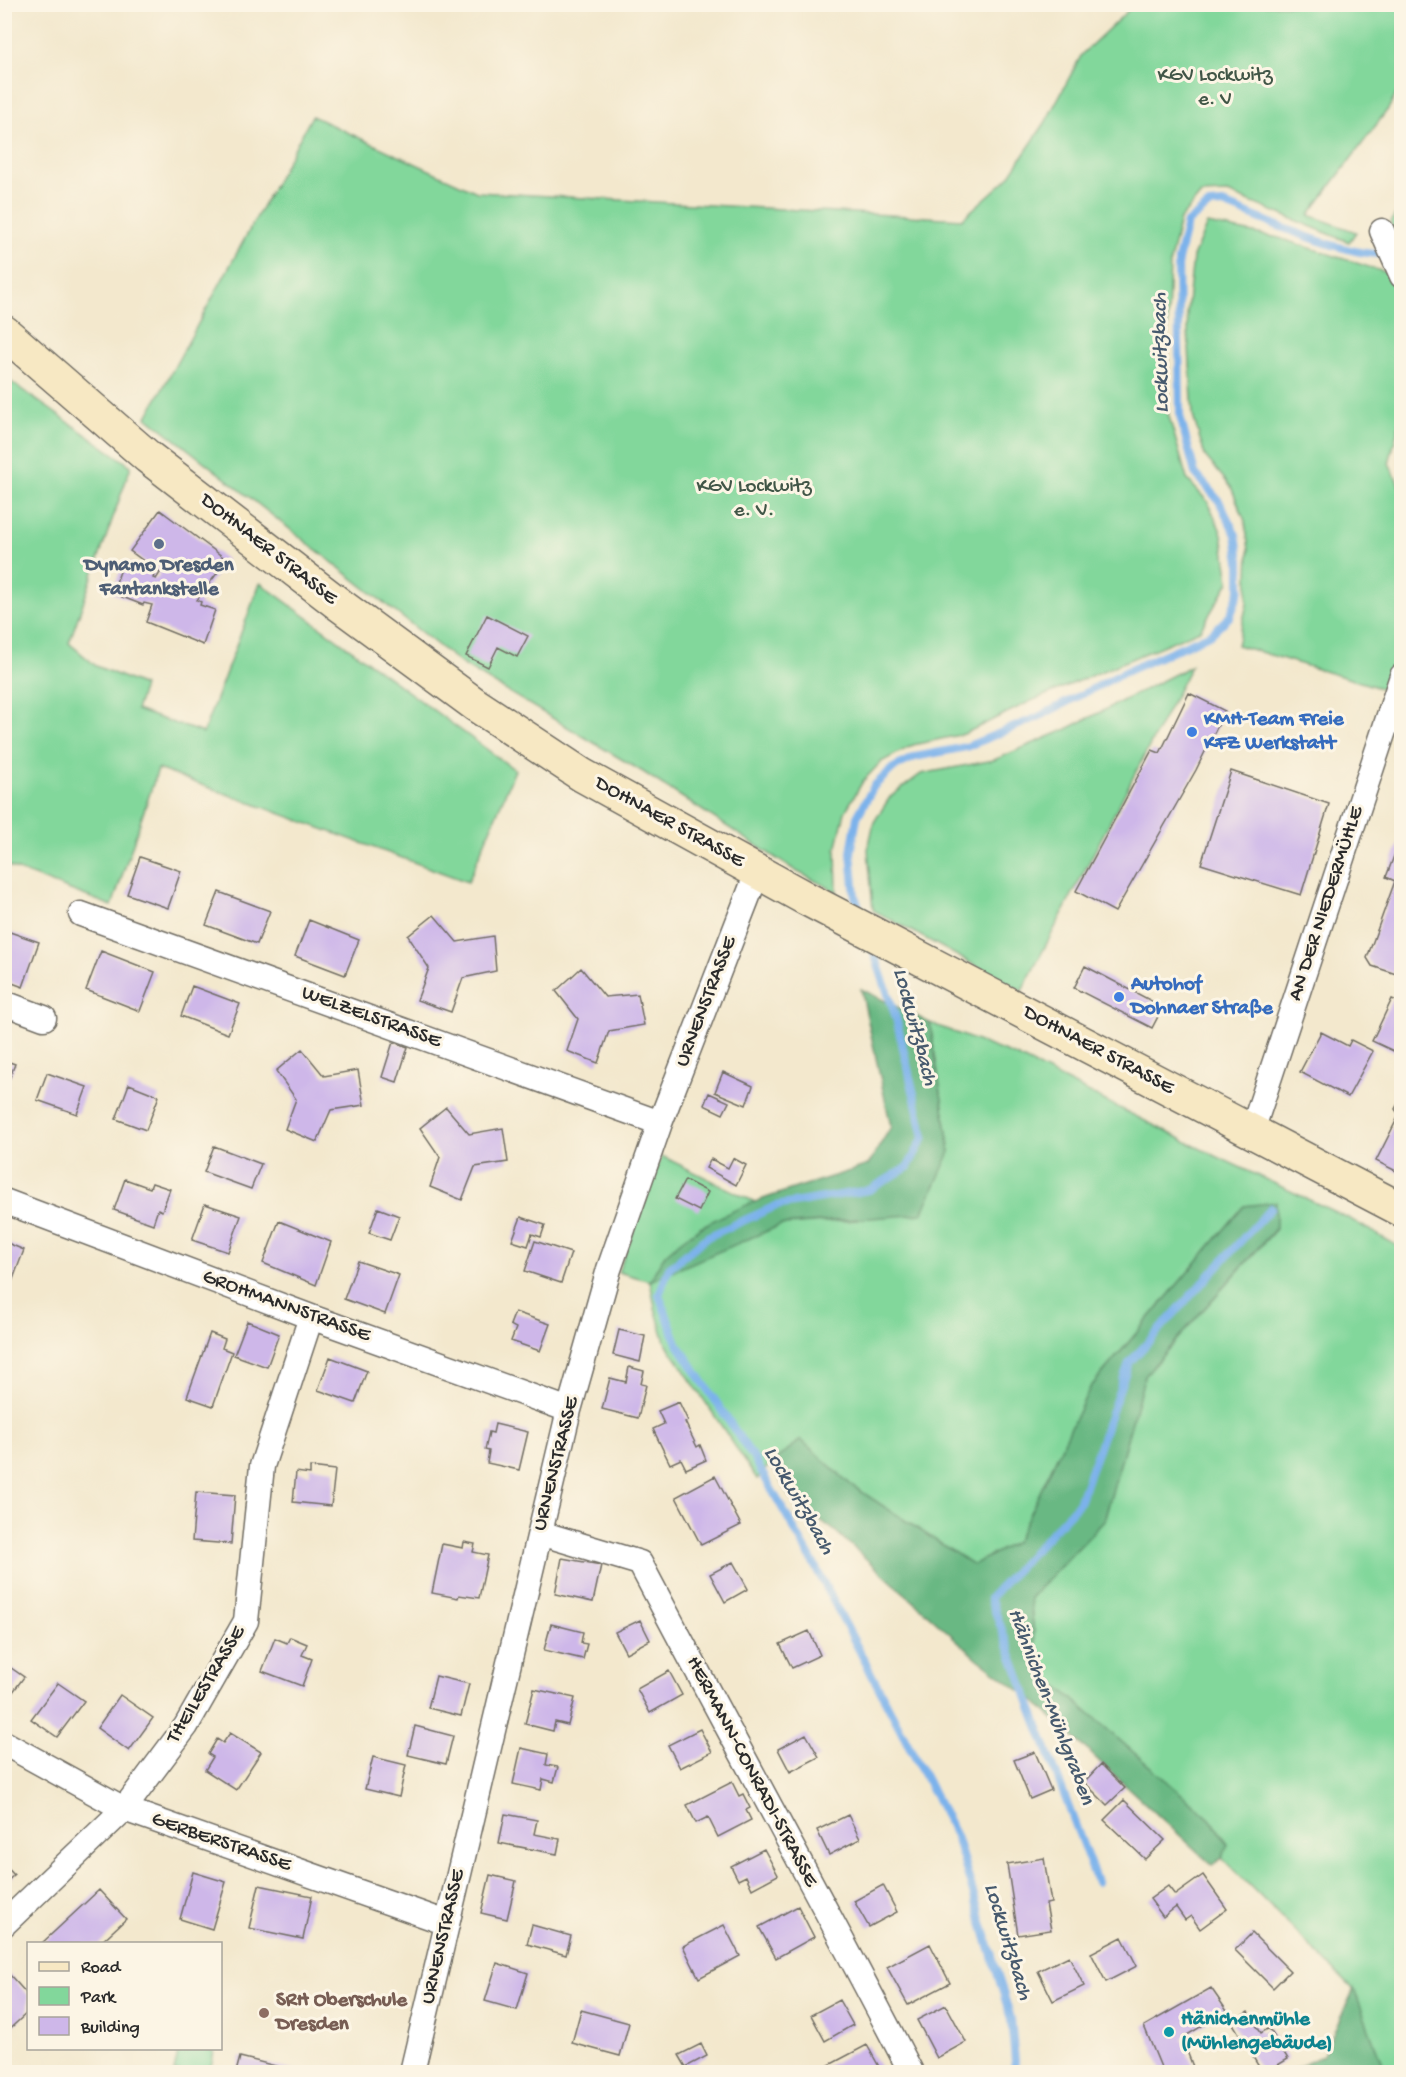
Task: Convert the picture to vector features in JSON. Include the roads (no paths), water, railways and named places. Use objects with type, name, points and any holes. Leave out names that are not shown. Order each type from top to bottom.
[{"type":"main road","name":"DOHNAER STRASSE","points":[[4,332],[148,457],[340,605],[476,705],[582,775],[805,898],[1401,1209]]},
{"type":"street","points":[[1382,231],[1400,273]]},
{"type":"street","name":"AN DER NIEDERMÜHLE","points":[[1252,1131],[1401,676]]},
{"type":"street","name":"URNENSTRASSE","points":[[411,2073],[569,1410],[609,1269],[660,1122],[758,873]]},
{"type":"street","name":"WELZELSTRASSE","points":[[81,914],[660,1122]]},
{"type":"street","points":[[4,1003],[44,1018]]},
{"type":"street","name":"GROHMANNSTRASSE","points":[[4,1201],[311,1317],[569,1410]]},
{"type":"street","name":"THEILESTRASSE","points":[[4,1924],[124,1809],[186,1726],[246,1621],[261,1466],[311,1317]]},
{"type":"street","name":"HERMANN-CONRADI-STRASSE","points":[[540,1533],[640,1563],[911,2073]]},
{"type":"street","name":"GERBERSTRASSE","points":[[4,1743],[124,1809],[447,1923]]},
{"type":"waterway","name":"Lockwitzbach","points":[[862,916],[855,896],[851,853],[857,817],[874,786],[893,768],[915,757],[966,747],[1038,717],[1125,672],[1211,634],[1230,616],[1240,589],[1240,561],[1236,535],[1219,501],[1195,473],[1180,416],[1178,260],[1187,223],[1209,205],[1223,204],[1282,228],[1333,245],[1375,254],[1389,252]]},
{"type":"waterway","name":"Lockwitzbach","points":[[871,944],[896,1018],[924,1137],[908,1167],[869,1190],[776,1206],[707,1237],[669,1268],[659,1295],[677,1343],[756,1462],[813,1562],[956,1836],[1011,2019],[1015,2061],[1013,2072]]},
{"type":"waterway","name":"Hähnichen-Mühlgraben","points":[[1097,1882],[990,1598],[1079,1503],[1129,1363],[1271,1208]]},
{"type":"place","name":"Dynamo Dresden Fantankstelle","points":[[159,544]]},
{"type":"place","name":"KMH-Team Freie KFZ Werkstatt","points":[[1192,732]]},
{"type":"place","name":"Autohof Dohnaer Straße","points":[[1119,997]]},
{"type":"place","name":"SRH Oberschule Dresden","points":[[264,2013]]},
{"type":"place","name":"Hänichenmühle (Mühlengebäude)","points":[[1169,2032]]},
{"type":"park label","name":"KGV Lockwitz e. V","points":[[1215,88]]},
{"type":"park label","name":"KGV Lockwitz e. V.","points":[[754,499]]}]
